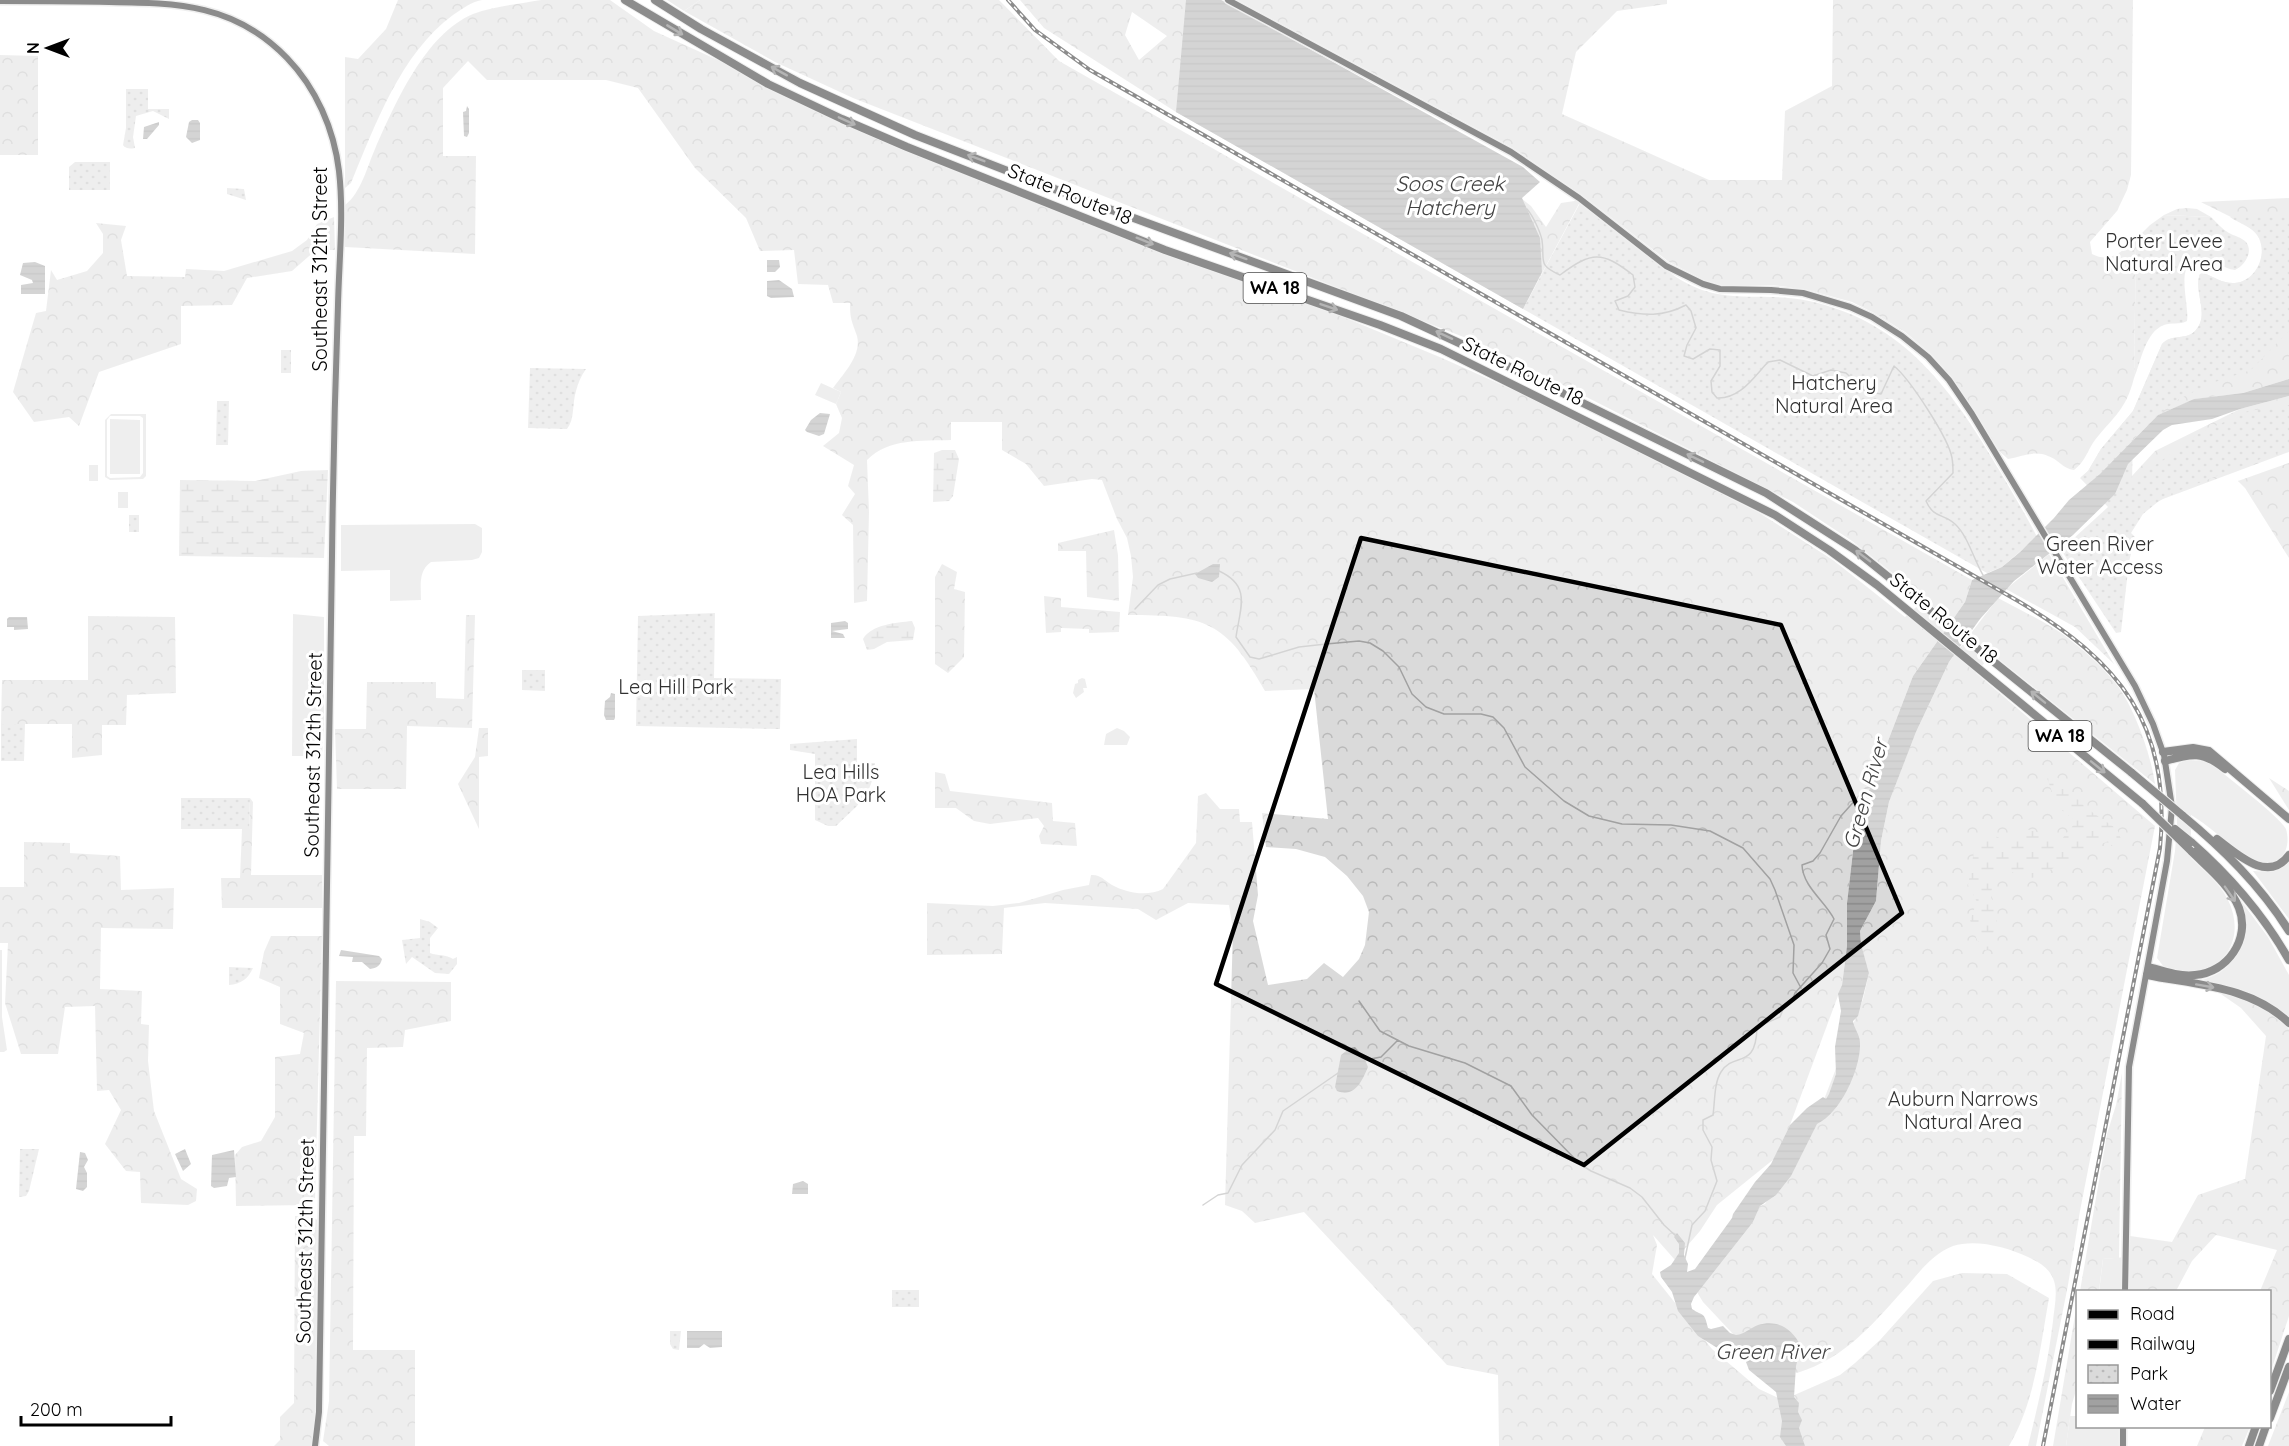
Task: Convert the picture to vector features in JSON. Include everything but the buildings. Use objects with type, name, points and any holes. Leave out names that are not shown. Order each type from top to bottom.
[{"type":"highway","name":"State Route 18","points":[[625,0],[768,84],[874,133],[1166,250],[1380,325],[1474,365],[1775,515],[1829,549],[1908,610],[2143,804],[2191,847]]},
{"type":"highway","name":"State Route 18","points":[[655,0],[701,29],[800,83],[915,135],[1049,187],[1391,312],[1468,346],[1766,493],[1855,549],[2195,824]]},
{"type":"highway","points":[[2163,752],[2193,748],[2209,751],[2289,819]]},
{"type":"highway","points":[[2165,761],[2195,754],[2212,759],[2289,825]]},
{"type":"highway","points":[[2195,824],[2260,867],[2277,866],[2289,855]]},
{"type":"highway","points":[[2195,824],[2258,888],[2289,931]]},
{"type":"highway","points":[[2148,971],[2190,976],[2207,973],[2228,960],[2239,942],[2242,919],[2236,904],[2220,880],[2191,847]]},
{"type":"highway","points":[[2191,847],[2220,867],[2243,893],[2270,928],[2289,960]]},
{"type":"highway","points":[[2148,971],[2247,995],[2271,1008],[2289,1023]]},
{"type":"highway","points":[[2271,1388],[2289,1339]]},
{"type":"highway","points":[[2271,1415],[2289,1367]]},
{"type":"highway","points":[[2249,1446],[2255,1428]]},
{"type":"highway","points":[[2259,1446],[2265,1428]]},
{"type":"main road","points":[[1228,0],[1511,152],[1579,198],[1666,266],[1702,284],[1720,289],[1803,293],[1850,306],[1902,336],[1928,357],[1949,380],[2007,471],[2031,516],[2135,686],[2165,761],[2172,807],[2171,834],[2148,971],[2128,1067],[2125,1290]]},
{"type":"main road","name":"Southeast 312th Street","points":[[0,1],[167,3],[197,7],[219,14],[256,33],[286,57],[299,73],[312,91],[329,128],[338,163],[340,199],[332,549],[319,1400],[315,1446]]},
{"type":"main road","points":[[2123,1428],[2123,1446]]},
{"type":"highlighted area","points":[[1361,538],[1781,625],[1902,913],[1584,1165],[1216,984]]},
{"type":"green space","points":[[398,0],[482,0],[470,4],[453,15],[418,49],[380,114],[351,183],[345,188],[345,57],[358,59],[386,29]]},
{"type":"green space","points":[[541,0],[610,0],[654,31],[1003,190],[1329,311],[1442,358],[1520,393],[1758,512],[1833,560],[1905,617],[1925,599],[1852,541],[1793,502],[1484,345],[853,98],[775,62],[684,11],[700,0],[999,0],[1059,61],[1972,580],[1965,602],[1913,676],[1863,806],[1854,843],[1847,903],[1847,946],[1842,985],[1790,1125],[1774,1159],[1717,1205],[1700,1231],[1675,1260],[1653,1235],[1657,1245],[1652,1274],[1712,1349],[1759,1389],[1783,1400],[1840,1375],[1880,1340],[1933,1281],[1962,1273],[2007,1274],[2049,1298],[2031,1393],[2009,1446],[1499,1446],[1498,1375],[1447,1365],[1304,1212],[1255,1223],[1242,1211],[1225,1205],[1233,930],[1229,905],[1188,903],[1156,920],[1138,909],[1045,903],[1004,908],[1002,954],[927,955],[927,903],[993,906],[1019,903],[1089,885],[1091,875],[1099,876],[1112,885],[1131,892],[1150,893],[1163,889],[1196,843],[1198,796],[1206,793],[1220,809],[1239,809],[1240,822],[1252,822],[1258,895],[1253,921],[1268,985],[1307,979],[1324,963],[1343,977],[1359,959],[1365,945],[1369,912],[1363,896],[1347,876],[1325,857],[1296,849],[1266,847],[1262,813],[1328,819],[1314,689],[1265,691],[1238,650],[1225,636],[1211,627],[1176,617],[1128,615],[1133,577],[1131,556],[1127,538],[1102,480],[1092,479],[1044,486],[1026,464],[1002,450],[1002,422],[951,422],[951,440],[895,444],[867,460],[869,512],[867,601],[854,603],[853,525],[842,515],[855,494],[848,486],[854,465],[823,446],[839,433],[842,418],[836,404],[841,392],[833,388],[851,364],[857,350],[857,336],[851,317],[850,303],[833,303],[828,285],[798,284],[794,250],[760,251],[746,218],[695,168],[638,88],[606,80],[487,80],[468,61],[443,88],[443,156],[476,156],[475,254],[345,247],[345,205],[359,187],[402,92],[426,54],[440,37],[473,14],[498,7]]},
{"type":"green space","points":[[667,0],[700,0],[684,11]]},
{"type":"green space","name":"Soos Creek Hatchery","points":[[1020,0],[1222,0],[1236,8],[1217,49],[1502,183],[1531,206],[1546,227],[1561,203],[1581,200],[1523,309],[1176,112],[1044,28]],"holes":[[[1132,12],[1167,36],[1139,60],[1125,35]]]},
{"type":"green space","points":[[1237,0],[1667,0],[1667,4],[1617,11],[1576,52],[1562,114],[1709,180],[1782,180],[1785,111],[1832,86],[1833,0],[2133,0],[2131,175],[2117,211],[2090,242],[2092,254],[2105,258],[2116,255],[2136,239],[2134,378],[2131,389],[2119,412],[2074,470],[2043,454],[2008,459],[2000,452],[1952,377],[1931,354],[1905,332],[1874,313],[1852,302],[1804,289],[1771,285],[1721,285],[1704,280],[1669,262],[1582,195],[1513,148]]},
{"type":"green space","points":[[0,55],[38,56],[38,155],[0,155]]},
{"type":"green space","points":[[126,89],[148,89],[148,109],[169,109],[169,119],[153,111],[136,116],[133,137],[135,148],[131,149],[123,145],[126,128]]},
{"type":"green space","points":[[75,162],[110,162],[110,190],[69,190],[69,167]]},
{"type":"green space","points":[[227,188],[244,189],[246,200],[227,194]]},
{"type":"green space","name":"Porter Levee Natural Area","points":[[2289,198],[2289,379],[2243,393],[2195,399],[2158,415],[2100,474],[2080,478],[2088,471],[2101,449],[2133,411],[2162,344],[2170,339],[2192,333],[2200,324],[2202,310],[2198,281],[2200,274],[2204,273],[2235,283],[2250,277],[2260,264],[2262,247],[2255,232],[2201,202]]},
{"type":"green space","name":"Hatchery Natural Area","points":[[1580,203],[1670,272],[1697,288],[1725,295],[1795,298],[1809,301],[1843,311],[1873,325],[1900,344],[1924,365],[1965,415],[2037,537],[2002,567],[1987,573],[1523,309]]},
{"type":"green space","points":[[2177,209],[2197,209],[2211,217],[2164,215]]},
{"type":"green space","name":"Porter Levee Natural Area","points":[[2164,215],[2211,217],[2226,231],[2246,242],[2249,250],[2245,262],[2235,270],[2203,259],[2194,261],[2188,266],[2184,283],[2187,321],[2164,325],[2152,334],[2144,348],[2134,378],[2136,239]]},
{"type":"green space","points":[[334,217],[335,250],[316,250],[292,271],[247,278],[232,305],[181,306],[181,344],[99,372],[79,426],[69,417],[34,422],[13,392],[36,313],[46,311],[51,270],[57,280],[87,271],[103,253],[103,234],[96,223],[126,226],[121,240],[127,276],[185,277],[186,269],[224,271],[292,251],[307,240],[317,224]]},
{"type":"green space","name":"Green River Water Access","points":[[2230,217],[2289,217],[2289,331],[2251,370],[2212,383],[2179,399],[2133,434],[2132,482],[2198,434],[2248,411],[2289,405],[2289,448],[2165,496],[2143,514],[2131,533],[2135,537],[2129,562],[2121,632],[2116,633],[2061,550],[2108,507],[2080,478],[2088,471],[2101,449],[2133,411],[2162,344],[2170,339],[2192,333],[2200,324],[2202,310],[2198,281],[2200,274],[2204,273],[2235,283],[2249,277],[2259,265],[2262,249],[2257,235]]},
{"type":"green space","points":[[281,350],[291,350],[291,373],[281,373]]},
{"type":"green space","points":[[530,368],[586,369],[578,385],[570,425],[567,429],[528,428]]},
{"type":"green space","points":[[821,383],[841,392],[836,404],[815,395]]},
{"type":"green space","points":[[2289,396],[2289,452],[2163,499],[2132,516],[2132,476],[2155,451],[2240,409]]},
{"type":"green space","points":[[217,401],[229,401],[228,445],[216,445]]},
{"type":"green space","points":[[111,414],[146,414],[146,476],[143,479],[110,480],[105,477],[105,420]],"holes":[[[110,416],[140,416],[143,418],[143,473],[140,477],[110,478],[107,476],[107,420]]]},
{"type":"green space","points":[[110,419],[140,420],[140,474],[110,474]]},
{"type":"green space","points":[[942,450],[955,450],[959,459],[953,496],[949,501],[933,502],[934,453]]},
{"type":"green space","points":[[2289,463],[2289,558],[2245,488],[2238,481]]},
{"type":"green space","points":[[89,465],[98,465],[98,481],[89,481]]},
{"type":"green space","points":[[328,470],[324,558],[179,556],[180,480],[255,481],[301,471]]},
{"type":"green space","points":[[118,492],[128,492],[128,508],[118,508]]},
{"type":"green space","points":[[129,515],[139,515],[139,532],[129,532]]},
{"type":"green space","points":[[475,524],[482,528],[482,552],[479,558],[431,562],[422,574],[421,600],[390,601],[390,570],[341,571],[341,525]]},
{"type":"green space","points":[[1114,530],[1118,555],[1119,601],[1087,597],[1086,551],[1058,551],[1058,543]]},
{"type":"green space","points":[[2049,554],[2114,664],[2075,627],[2006,589]]},
{"type":"green space","points":[[942,564],[957,572],[954,589],[965,592],[964,657],[948,673],[935,664],[935,577]]},
{"type":"green space","points":[[1044,596],[1061,598],[1061,607],[1120,612],[1119,632],[1089,633],[1089,629],[1061,628],[1061,632],[1046,633]]},
{"type":"green space","name":"Auburn Narrows Natural Area","points":[[1998,598],[2063,634],[2104,670],[2117,685],[2136,719],[2146,746],[2155,784],[1992,654],[1976,673],[2155,826],[2036,1446],[2028,1446],[2048,1352],[2056,1291],[2050,1272],[2040,1263],[2028,1257],[2001,1247],[1971,1243],[1946,1249],[1928,1262],[1884,1312],[1846,1348],[1831,1358],[1797,1373],[1749,1351],[1703,1302],[1695,1289],[1741,1232],[1753,1222],[1760,1206],[1765,1204],[1811,1133],[1863,999],[1869,973],[1860,931],[1876,901],[1881,841],[1889,802],[1916,732],[1949,662]]},
{"type":"green space","name":"Lea Hill Park","points":[[715,613],[714,678],[781,679],[780,729],[636,726],[638,616]]},
{"type":"green space","points":[[293,614],[324,617],[322,756],[292,756]]},
{"type":"green space","points":[[466,615],[475,615],[472,728],[407,726],[406,789],[337,789],[335,729],[366,729],[367,682],[436,682],[436,698],[464,699]]},
{"type":"green space","points":[[88,616],[175,617],[176,693],[127,695],[126,725],[102,725],[102,755],[72,758],[72,724],[1,724],[2,680],[88,680]]},
{"type":"green space","points":[[912,621],[915,628],[913,640],[887,642],[867,650],[863,639],[872,630],[885,625]]},
{"type":"green space","points":[[522,670],[545,670],[545,691],[522,690]]},
{"type":"green space","points":[[1082,678],[1085,679],[1087,688],[1083,688],[1084,692],[1076,698],[1073,693],[1075,684]]},
{"type":"green space","points":[[1,724],[25,724],[24,761],[1,761]]},
{"type":"green space","points":[[479,728],[488,728],[488,756],[479,757],[479,829],[458,784],[475,757]]},
{"type":"green space","points":[[1117,728],[1130,737],[1127,745],[1104,745],[1106,734]]},
{"type":"green space","name":"Lea Hills HOA Park","points":[[857,739],[857,763],[875,763],[875,773],[869,789],[857,806],[836,826],[828,826],[815,820],[815,754],[790,750],[790,744]]},
{"type":"green space","points":[[2188,760],[2203,761],[2213,765],[2281,823],[2286,829],[2288,841],[2285,852],[2280,858],[2270,863],[2262,863],[2242,853],[2191,815],[2191,858],[2221,888],[2228,900],[2235,923],[2232,944],[2226,954],[2219,962],[2196,971],[2164,967],[2157,958],[2175,851],[2177,825],[2175,770],[2179,763]]},
{"type":"green space","points":[[935,772],[945,774],[950,791],[1052,803],[1053,821],[1075,823],[1077,846],[1041,844],[1039,836],[1044,826],[1038,818],[990,824],[974,821],[956,808],[935,808]]},
{"type":"green space","points":[[2051,774],[2061,780],[2086,808],[2117,829],[2121,839],[2116,848],[2107,842],[2094,846],[2083,859],[2055,867],[2039,876],[2024,877],[2005,867],[1993,876],[1991,897],[1998,917],[1992,949],[1985,950],[1977,940],[1970,920],[1977,902],[1968,885],[1974,851],[1981,839],[1993,835],[2008,842],[2023,829],[2061,840],[2076,822],[2057,806],[2046,775]]},
{"type":"green space","points":[[2269,778],[2289,791],[2289,810]]},
{"type":"green space","points":[[181,798],[250,798],[249,829],[181,829]]},
{"type":"green space","points":[[250,798],[253,802],[251,875],[322,875],[322,908],[222,908],[221,878],[240,878],[242,829],[249,829]]},
{"type":"green space","points":[[24,842],[70,843],[70,853],[120,856],[121,890],[174,888],[173,929],[101,928],[100,989],[142,991],[141,1024],[149,1025],[148,1061],[154,1111],[181,1179],[197,1189],[196,1201],[188,1205],[141,1203],[140,1172],[126,1171],[105,1144],[121,1110],[109,1090],[97,1091],[95,1006],[65,1007],[58,1054],[21,1054],[5,1003],[8,943],[0,943],[0,887],[24,887]]},
{"type":"green space","points":[[2289,862],[2289,919],[2253,871],[2273,872]]},
{"type":"green space","points":[[2236,894],[2268,937],[2289,975],[2289,1018],[2257,998],[2198,981],[2214,976],[2225,969],[2236,951],[2239,940],[2239,900]]},
{"type":"green space","points":[[420,919],[438,928],[430,938],[430,953],[453,959],[457,957],[457,964],[449,974],[435,973],[412,957],[406,964],[402,940],[420,938]]},
{"type":"green space","points":[[271,936],[322,936],[315,1200],[309,1205],[236,1206],[235,1155],[242,1147],[261,1141],[275,1117],[275,1057],[300,1054],[304,1033],[280,1024],[280,987],[259,978],[264,952]]},
{"type":"green space","points":[[0,950],[2,950],[2,1017],[7,1050],[4,1052],[0,1052]]},
{"type":"green space","points":[[229,967],[253,968],[244,980],[229,985]]},
{"type":"green space","points":[[336,981],[451,982],[451,1021],[405,1030],[403,1047],[367,1048],[366,1136],[354,1136],[353,1350],[415,1350],[415,1446],[329,1446],[323,1441],[329,1401]]},
{"type":"green space","points":[[2218,992],[2257,1005],[2274,1015],[2289,1029],[2289,1316],[2271,1371],[2271,1290],[2260,1290],[2277,1250],[2216,1235],[2192,1261],[2177,1290],[2127,1290],[2130,1236],[2172,1242],[2198,1195],[2245,1179],[2266,1036],[2241,1008]]},
{"type":"green space","points":[[2122,1073],[2119,1258],[2103,1259],[2099,1290],[2080,1290],[2107,1134],[2116,1105]]},
{"type":"green space","points":[[20,1149],[39,1149],[29,1191],[26,1196],[19,1197]]},
{"type":"green space","points":[[295,1216],[312,1216],[317,1220],[315,1426],[311,1446],[274,1446],[280,1440],[280,1417],[294,1403]]},
{"type":"green space","points":[[2126,1257],[2125,1290],[2099,1290],[2103,1259]]},
{"type":"green space","points":[[892,1290],[919,1290],[919,1307],[892,1307]]},
{"type":"green space","points":[[2076,1309],[2076,1390],[2066,1446],[2053,1446]]},
{"type":"green space","points":[[670,1331],[681,1331],[679,1350],[673,1349],[670,1344]]},
{"type":"green space","points":[[2289,1392],[2289,1446],[2268,1446]]},
{"type":"green space","points":[[2070,1416],[2076,1416],[2076,1428],[2123,1428],[2123,1446],[2066,1446]]},
{"type":"green space","points":[[2204,1428],[2250,1428],[2242,1446],[2197,1446]]},
{"type":"water","name":"Soos Creek Hatchery","points":[[1186,0],[1221,0],[1523,167],[1540,182],[1522,198],[1540,238],[1542,272],[1523,309],[1176,112]]},
{"type":"water","points":[[467,106],[469,133],[467,137],[464,136],[463,112],[466,111]]},
{"type":"water","points":[[198,120],[200,123],[200,140],[192,143],[186,137],[189,122]]},
{"type":"water","points":[[159,122],[147,139],[143,139],[144,127]]},
{"type":"water","points":[[767,260],[779,260],[780,267],[775,272],[767,272]]},
{"type":"water","points":[[35,262],[45,266],[45,294],[21,294],[21,285],[33,283],[32,280],[20,275],[23,263]]},
{"type":"water","points":[[779,280],[792,289],[794,297],[771,298],[767,296],[767,281]]},
{"type":"water","name":"Green River","points":[[2289,379],[2289,396],[2212,419],[2172,425],[2163,430],[2128,464],[2115,494],[2073,535],[2014,581],[1980,619],[1949,662],[1916,732],[1889,802],[1881,841],[1876,901],[1860,931],[1869,973],[1858,1016],[1853,1021],[1860,1043],[1853,1077],[1834,1110],[1817,1124],[1791,1176],[1776,1195],[1760,1206],[1753,1222],[1694,1297],[1691,1304],[1692,1309],[1704,1317],[1708,1328],[1723,1326],[1736,1335],[1758,1325],[1772,1323],[1789,1330],[1797,1340],[1801,1346],[1796,1366],[1794,1397],[1799,1403],[1798,1412],[1802,1420],[1799,1428],[1805,1446],[1786,1446],[1780,1437],[1782,1421],[1776,1392],[1749,1370],[1743,1354],[1735,1350],[1719,1349],[1698,1336],[1678,1311],[1672,1292],[1660,1272],[1671,1265],[1679,1253],[1679,1244],[1674,1237],[1677,1233],[1685,1243],[1684,1255],[1688,1264],[1687,1272],[1695,1269],[1755,1182],[1771,1164],[1790,1125],[1807,1108],[1823,1097],[1826,1099],[1829,1094],[1836,1074],[1835,1047],[1841,1011],[1838,994],[1842,985],[1847,946],[1847,903],[1854,843],[1863,806],[1913,676],[1965,602],[1972,580],[2002,567],[2020,552],[2069,500],[2100,474],[2158,415],[2194,399],[2243,393]]},
{"type":"water","points":[[820,413],[830,414],[824,434],[819,436],[807,432],[805,430],[811,420]]},
{"type":"water","points":[[1213,564],[1220,564],[1219,577],[1212,582],[1198,578],[1195,574]]},
{"type":"water","points":[[9,617],[27,617],[28,629],[14,630],[14,627],[7,627]]},
{"type":"water","points":[[845,621],[848,623],[848,629],[832,631],[843,634],[845,638],[831,638],[831,623]]},
{"type":"water","points":[[611,693],[615,694],[615,718],[606,720],[605,701]]},
{"type":"water","points":[[341,950],[379,956],[382,959],[378,966],[370,969],[362,962],[352,962],[353,957],[339,956]]},
{"type":"water","points":[[1355,1047],[1364,1057],[1368,1067],[1357,1087],[1349,1092],[1337,1091],[1335,1087],[1341,1055]]},
{"type":"water","points":[[185,1149],[191,1164],[183,1171],[175,1154]]},
{"type":"water","points":[[234,1150],[236,1177],[229,1178],[227,1186],[214,1188],[211,1186],[212,1155]]},
{"type":"water","points":[[80,1152],[85,1153],[88,1160],[84,1167],[87,1173],[87,1187],[83,1191],[76,1189]]},
{"type":"water","points":[[803,1181],[808,1184],[808,1194],[792,1194],[793,1184]]},
{"type":"water","points":[[687,1331],[722,1331],[722,1347],[710,1348],[704,1344],[699,1348],[687,1348]]},
{"type":"waterway","points":[[1527,209],[1541,236],[1544,262],[1548,268],[1560,275],[1589,258],[1605,258],[1633,275],[1635,287],[1628,296],[1615,301],[1619,310],[1653,314],[1669,312],[1686,305],[1691,311],[1696,328],[1684,356],[1693,359],[1710,349],[1720,350],[1720,366],[1711,381],[1712,392],[1717,398],[1733,395],[1739,391],[1768,362],[1780,360],[1813,376],[1831,370],[1846,373],[1865,391],[1881,394],[1894,366],[1928,410],[1944,437],[1952,458],[1953,473],[1926,501],[1932,511],[1951,521],[1960,529],[1983,575]]},
{"type":"waterway","points":[[1219,571],[1229,577],[1240,591],[1241,607],[1236,637],[1250,657],[1259,659],[1299,647],[1359,641],[1370,643],[1383,651],[1399,667],[1412,694],[1426,707],[1444,714],[1481,714],[1493,717],[1504,728],[1525,767],[1564,801],[1589,816],[1622,824],[1671,825],[1710,831],[1743,848],[1770,879],[1775,890],[1794,945],[1793,973],[1801,988]]},
{"type":"waterway","points":[[1135,609],[1158,585],[1170,579],[1197,573]]},
{"type":"waterway","points":[[1685,1258],[1692,1225],[1705,1211],[1717,1181],[1711,1160],[1712,1147],[1703,1130],[1703,1120],[1713,1115],[1719,1076],[1726,1066],[1749,1055],[1756,1041],[1757,1027],[1780,1017],[1784,1007],[1792,1001],[1795,993],[1822,963],[1830,949],[1826,935],[1834,919],[1810,887],[1802,865],[1813,861],[1841,816],[1866,788],[1871,787]]},
{"type":"waterway","points":[[1359,1001],[1380,1031],[1409,1046],[1465,1063],[1511,1086],[1532,1115],[1580,1164],[1630,1188],[1642,1197],[1664,1225],[1677,1237]]},
{"type":"waterway","points":[[1365,1060],[1381,1057],[1398,1040]]},
{"type":"waterway","points":[[1203,1205],[1218,1195],[1228,1193],[1242,1165],[1275,1130],[1283,1111],[1338,1073]]},
{"type":"railway","points":[[1008,0],[1035,30],[1090,70],[2018,601],[2084,647],[2110,673],[2131,701],[2147,731],[2157,766],[2161,804],[2160,848],[2043,1446]]}]
